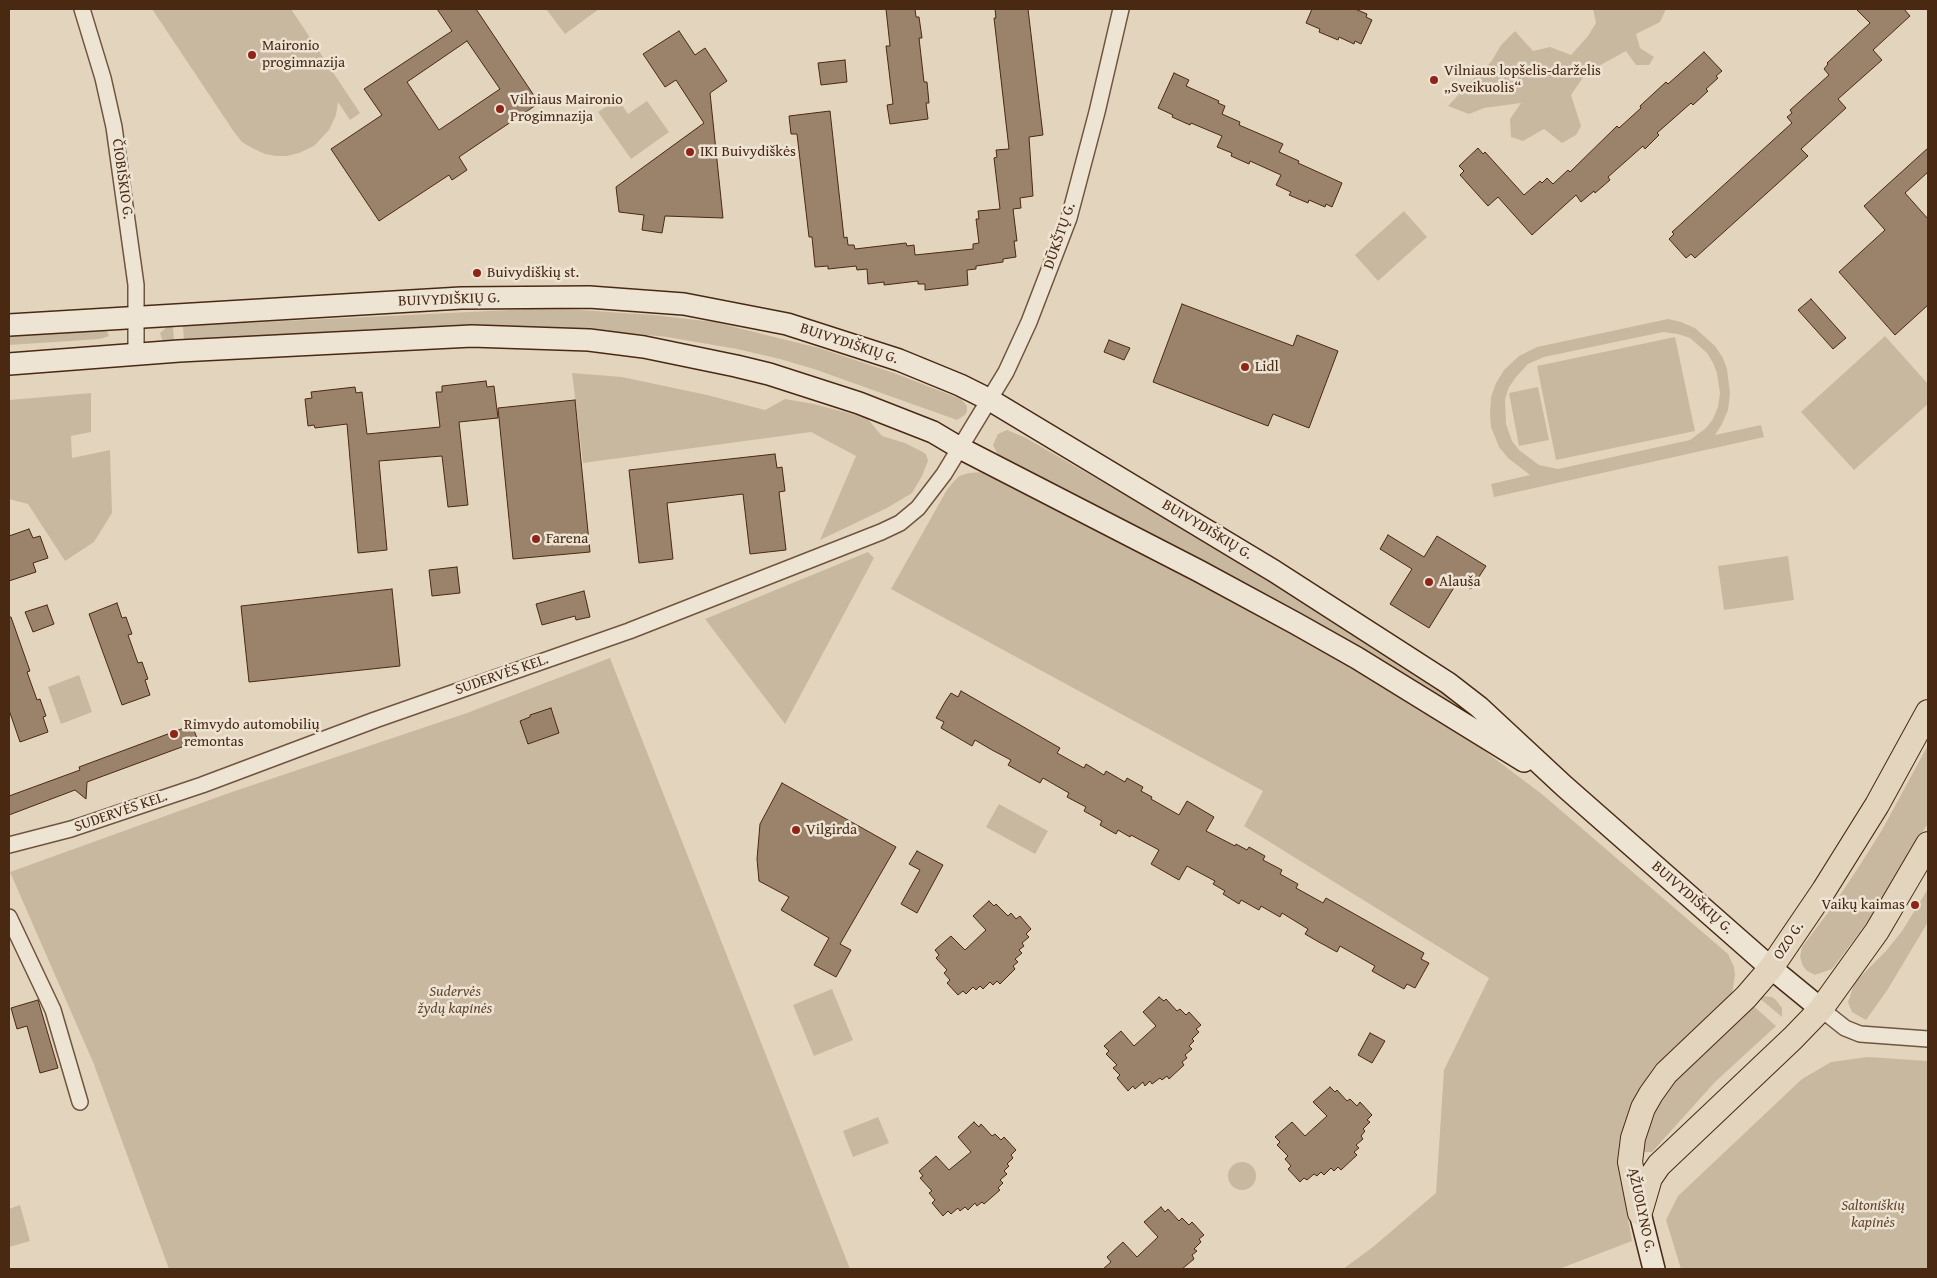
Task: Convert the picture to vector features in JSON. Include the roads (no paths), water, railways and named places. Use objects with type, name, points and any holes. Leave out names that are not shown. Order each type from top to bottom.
[{"type":"main road","name":"BUIVYDIŠKIŲ G.","points":[[9,325],[135,316],[470,298],[589,297],[684,304],[787,324],[899,360],[960,385],[990,400],[1274,571],[1448,683],[1479,707],[1564,786],[1771,968],[1821,1009]]},
{"type":"main road","name":"BUIVYDIŠKIŲ G.","points":[[9,364],[136,354],[472,336],[589,340],[644,347],[768,374],[859,403],[933,432],[960,448],[1190,566],[1295,623],[1379,672],[1564,786]]},
{"type":"main road","name":"OZO G.","points":[[1650,1094],[1666,1073],[1746,997],[1771,968],[1824,890],[1867,820],[1928,712]]},
{"type":"main road","points":[[1640,1213],[1650,1178],[1658,1165],[1821,1009],[1878,931],[1928,844]]},
{"type":"main road","name":"ĄŽUOLYNO G.","points":[[1650,1094],[1633,1138],[1630,1162],[1654,1269]]},
{"type":"street","name":"ČIOBIŠKIO G.","points":[[82,9],[103,78],[114,127],[136,285],[136,354]]},
{"type":"street","name":"DŪKŠTŲ G.","points":[[960,448],[1006,372],[1029,322],[1069,218],[1122,9]]},
{"type":"street","name":"SUDERVĖS KEL.","points":[[9,845],[71,829],[220,778],[384,716],[629,631],[881,532],[900,523],[918,508],[944,474],[960,448]]},
{"type":"street","points":[[9,917],[53,1010],[80,1102]]},
{"type":"street","points":[[1821,1009],[1845,1028],[1860,1034],[1928,1039]]},
{"type":"place","name":"Maironio progimnazija","points":[[252,55]]},
{"type":"place","name":"Vilniaus lopšelis-darželis „Sveikuolis“","points":[[1434,80]]},
{"type":"place","name":"Vilniaus Maironio Progimnazija","points":[[500,109]]},
{"type":"place","name":"IKI Buivydiškės","points":[[690,152]]},
{"type":"place","name":"Buivydiškių st.","points":[[477,273]]},
{"type":"place","name":"Lidl","points":[[1245,367]]},
{"type":"place","name":"Farena","points":[[536,539]]},
{"type":"place","name":"Alauša","points":[[1429,582]]},
{"type":"place","name":"Rimvydo automobilių remontas","points":[[174,734]]},
{"type":"place","name":"Vilgirda","points":[[796,830]]},
{"type":"place","name":"Vaikų kaimas","points":[[1915,905]]},
{"type":"park label","name":"Sudervės žydų kapinės","points":[[455,1000]]},
{"type":"park label","name":"Saltoniškių kapinės","points":[[1873,1214]]}]
